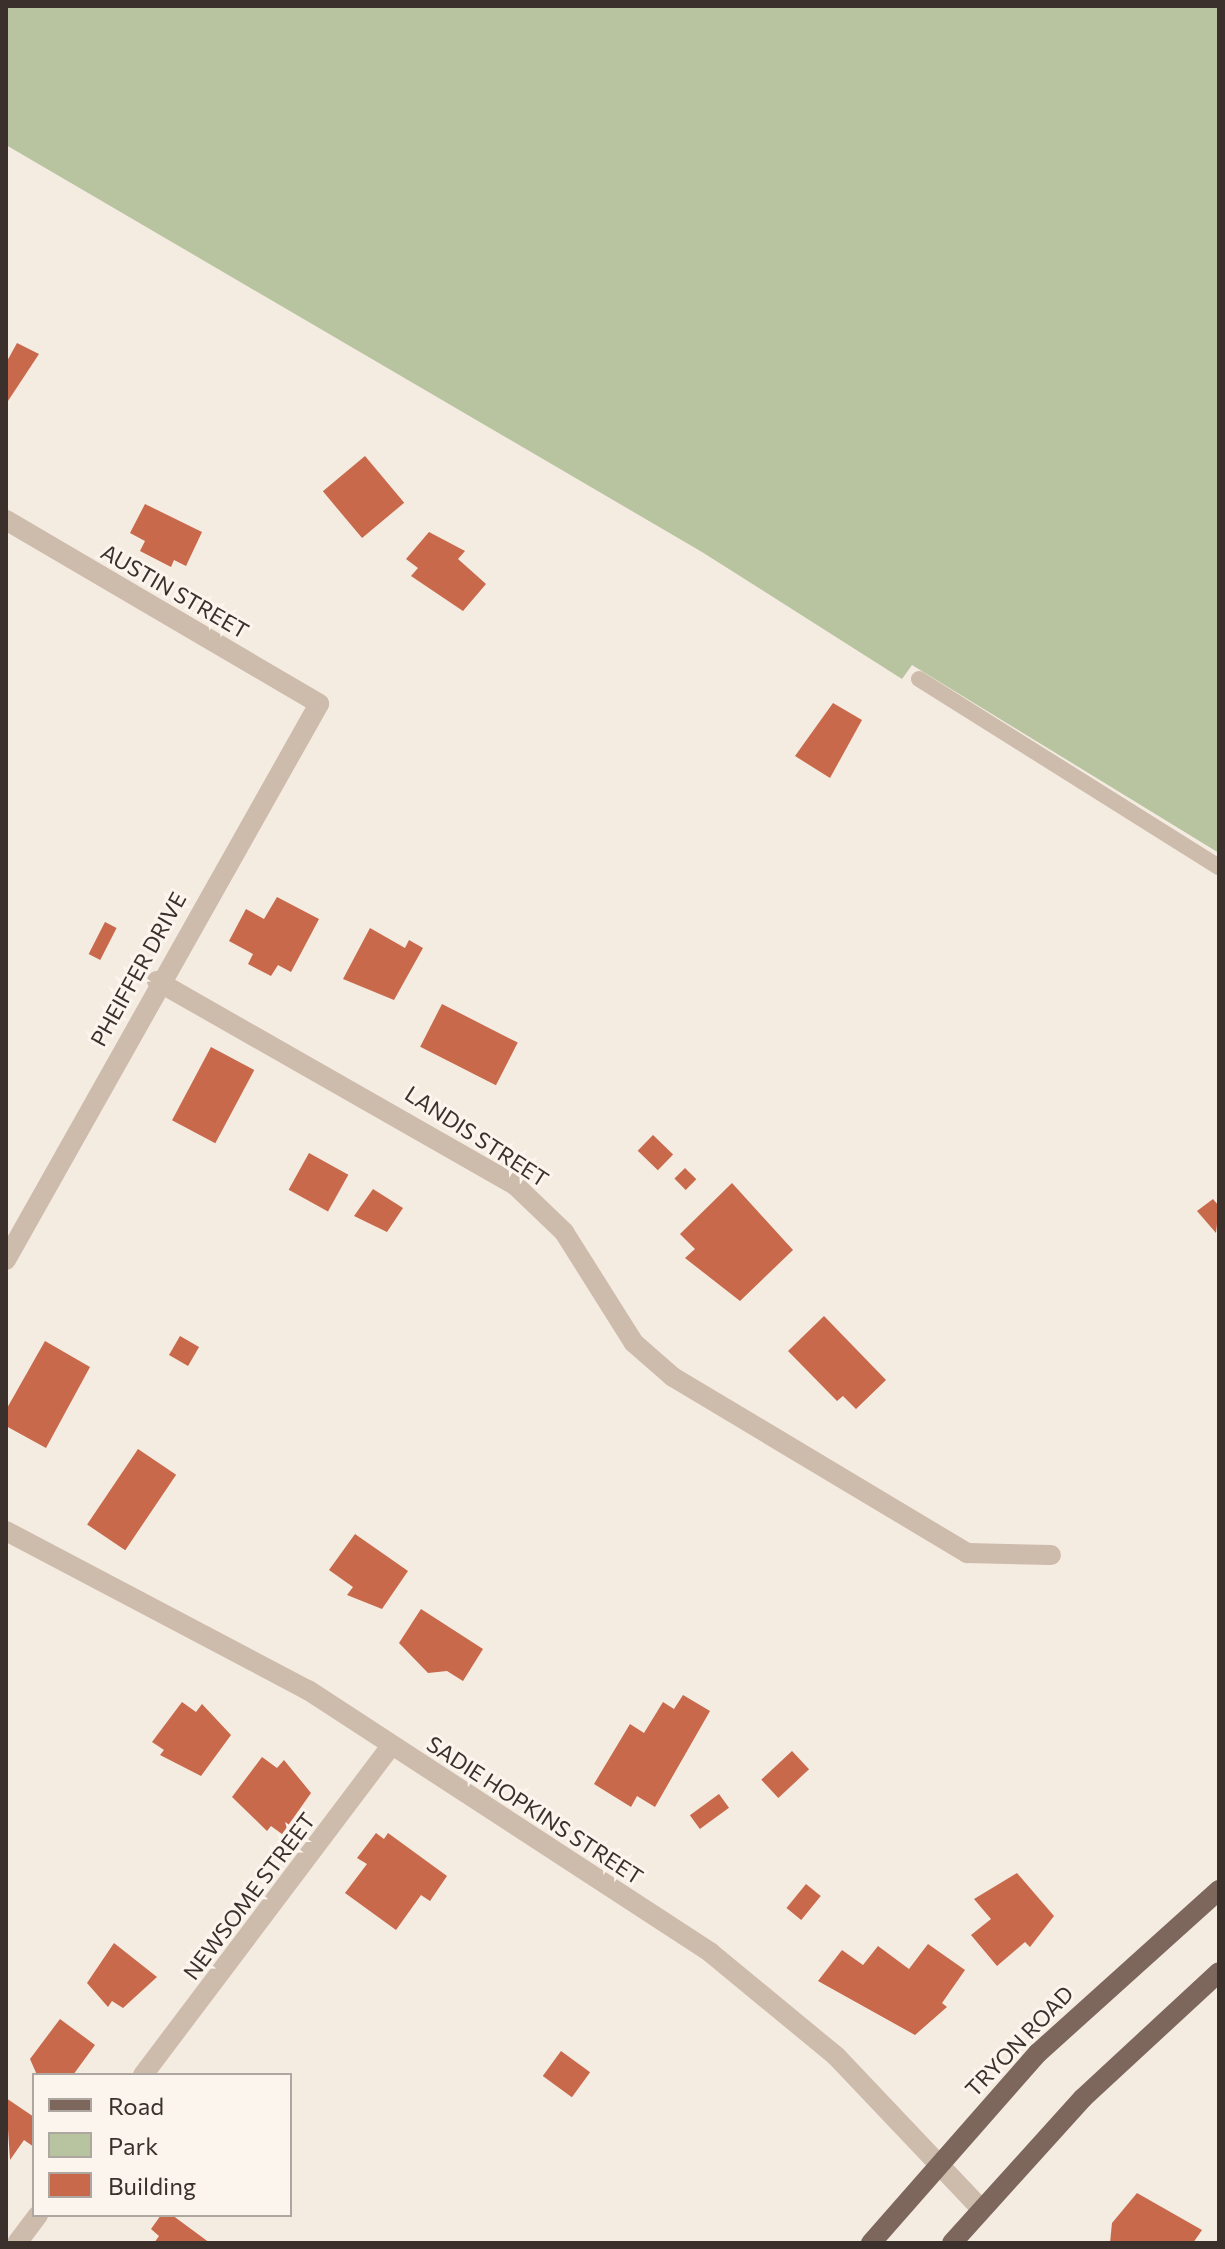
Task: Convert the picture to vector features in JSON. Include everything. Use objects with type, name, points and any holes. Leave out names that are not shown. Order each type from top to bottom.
[{"type":"main road","name":"TRYON ROAD","points":[[871,2243],[937,2165],[1101,1991],[1219,1890]]},
{"type":"main road","points":[[952,2243],[980,2208],[1144,2037],[1219,1972]]},
{"type":"street","name":"AUSTIN STREET","points":[[6,520],[319,704]]},
{"type":"street","name":"PHEIFFER DRIVE","points":[[6,1260],[157,981],[319,704]]},
{"type":"street","name":"LANDIS STREET","points":[[157,981],[358,1089],[533,1199],[564,1232],[634,1343],[673,1377],[967,1553],[1051,1555]]},
{"type":"street","name":"SADIE HOPKINS STREET","points":[[6,1531],[214,1638],[392,1745],[759,1988],[869,2088],[980,2208]]},
{"type":"street","name":"NEWSOME STREET","points":[[145,2073],[392,1745]]},
{"type":"street","points":[[17,2243],[36,2217]]},
{"type":"lane","points":[[919,679],[1219,867]]},
{"type":"green space","points":[[6,6],[1219,6],[1219,853],[912,665],[902,679],[702,552],[6,145]]},
{"type":"building","points":[[17,343],[39,354],[6,404],[6,363]]},
{"type":"building","points":[[365,456],[404,503],[362,538],[323,491]]},
{"type":"building","points":[[145,504],[202,532],[186,566],[174,560],[171,567],[140,551],[145,541],[130,533]]},
{"type":"building","points":[[429,532],[465,551],[458,559],[486,584],[463,611],[411,576],[418,568],[406,559]]},
{"type":"building","points":[[833,703],[862,720],[830,778],[795,756]]},
{"type":"building","points":[[277,897],[319,919],[291,972],[278,965],[271,976],[248,964],[253,954],[229,941],[246,909],[264,919]]},
{"type":"building","points":[[105,922],[117,928],[100,960],[89,954]]},
{"type":"building","points":[[370,928],[405,948],[409,940],[423,948],[394,1000],[343,979]]},
{"type":"building","points":[[442,1004],[518,1043],[496,1085],[420,1047]]},
{"type":"building","points":[[211,1047],[254,1070],[215,1143],[172,1120]]},
{"type":"building","points":[[653,1135],[673,1154],[658,1170],[638,1151]]},
{"type":"building","points":[[309,1153],[348,1175],[328,1212],[289,1190]]},
{"type":"building","points":[[685,1168],[696,1179],[686,1190],[674,1179]]},
{"type":"building","points":[[732,1183],[793,1250],[740,1301],[685,1258],[695,1249],[680,1234]]},
{"type":"building","points":[[373,1189],[403,1208],[387,1232],[354,1216]]},
{"type":"building","points":[[1213,1199],[1219,1206],[1216,1233],[1197,1211]]},
{"type":"building","points":[[824,1316],[886,1380],[856,1409],[843,1396],[837,1401],[788,1351]]},
{"type":"building","points":[[180,1336],[199,1347],[188,1366],[169,1355]]},
{"type":"building","points":[[45,1341],[90,1367],[46,1448],[6,1426],[6,1410]]},
{"type":"building","points":[[138,1449],[176,1475],[125,1550],[87,1524]]},
{"type":"building","points":[[355,1534],[408,1571],[382,1609],[347,1595],[353,1587],[329,1570]]},
{"type":"building","points":[[421,1609],[483,1649],[463,1681],[447,1671],[428,1673],[399,1643]]},
{"type":"building","points":[[683,1695],[710,1711],[655,1807],[637,1796],[631,1807],[594,1784],[630,1724],[644,1733],[663,1702],[674,1709]]},
{"type":"building","points":[[182,1702],[196,1712],[202,1704],[231,1735],[201,1776],[160,1755],[164,1750],[152,1742]]},
{"type":"building","points":[[792,1751],[809,1769],[778,1798],[761,1780]]},
{"type":"building","points":[[262,1757],[277,1768],[284,1760],[311,1793],[282,1834],[271,1826],[267,1831],[232,1797]]},
{"type":"building","points":[[719,1794],[729,1808],[700,1829],[690,1815]]},
{"type":"building","points":[[376,1833],[384,1839],[388,1833],[447,1876],[430,1901],[421,1895],[396,1930],[345,1893],[367,1864],[357,1858]]},
{"type":"building","points":[[1017,1873],[1054,1916],[1030,1947],[1025,1942],[997,1966],[971,1935],[991,1919],[974,1899]]},
{"type":"building","points":[[806,1884],[821,1896],[801,1920],[786,1908]]},
{"type":"building","points":[[114,1943],[157,1977],[123,2008],[112,2001],[108,2007],[87,1983]]},
{"type":"building","points":[[928,1944],[965,1970],[942,2003],[947,2007],[915,2035],[818,1981],[842,1950],[863,1965],[878,1946],[909,1969]]},
{"type":"building","points":[[60,2019],[95,2045],[74,2073],[36,2073],[30,2059]]},
{"type":"building","points":[[561,2051],[590,2072],[572,2097],[543,2076]]},
{"type":"building","points":[[6,2098],[32,2116],[32,2146],[24,2140],[10,2160]]},
{"type":"building","points":[[1137,2193],[1202,2230],[1193,2243],[1110,2243],[1112,2223]]},
{"type":"building","points":[[160,2217],[175,2217],[210,2243],[154,2243],[159,2236],[151,2229]]}]
